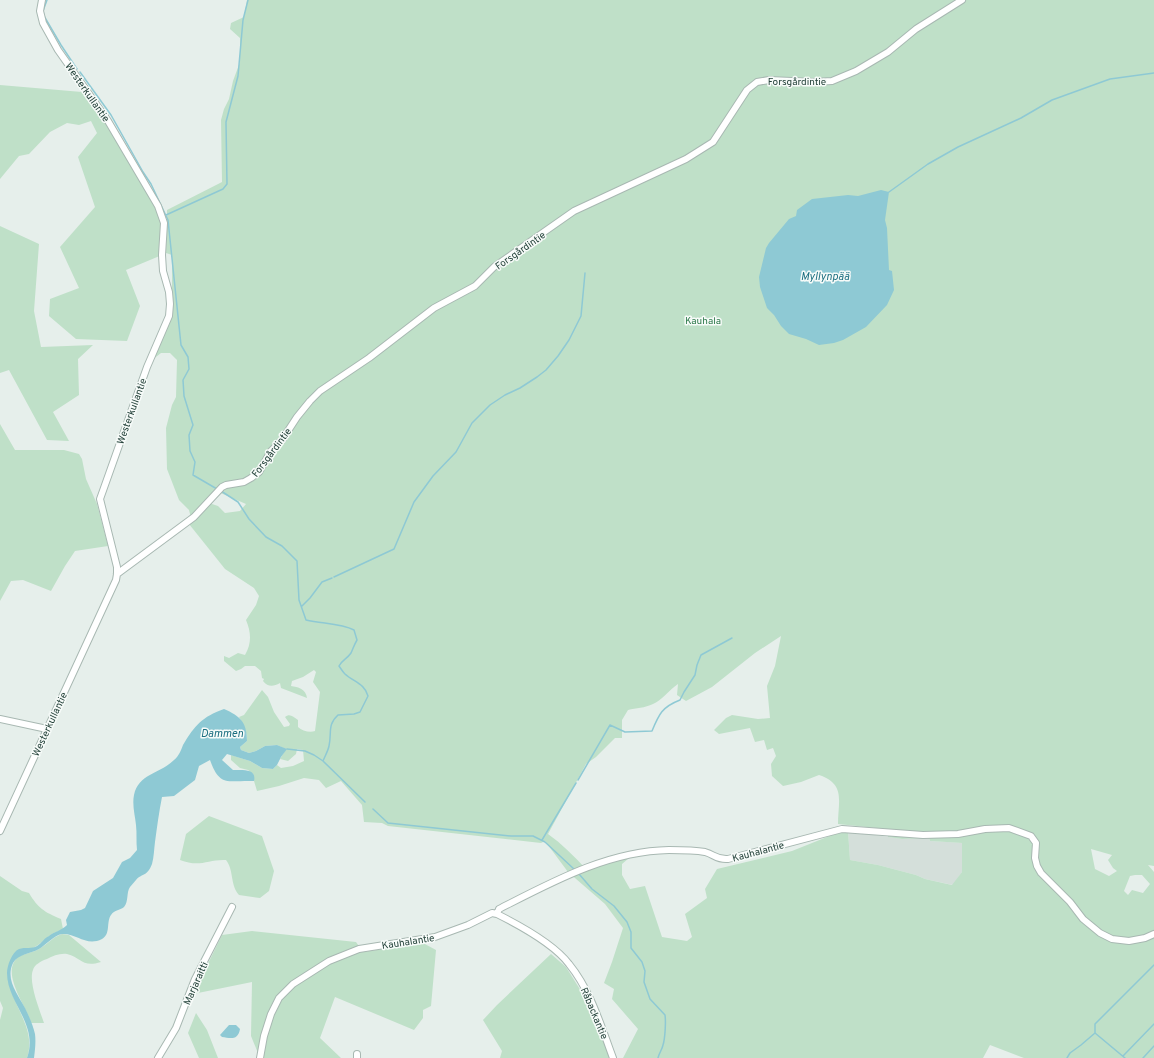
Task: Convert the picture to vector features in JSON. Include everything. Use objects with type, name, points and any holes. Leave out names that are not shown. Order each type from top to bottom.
[{"type":"street","name":"Westerkullantie","points":[[0,831],[116,580],[117,567],[100,499],[147,367],[169,316],[170,304],[169,292],[163,271],[162,255],[164,223],[158,206],[108,121],[58,50],[40,16],[42,0]]},
{"type":"street","name":"Forsgårdintie","points":[[117,574],[194,518],[222,487],[244,482],[259,472],[271,451],[282,440],[310,400],[320,391],[369,358],[434,308],[475,286],[494,267],[574,211],[686,159],[713,142],[747,90],[757,82],[769,80],[814,82],[832,81],[856,71],[888,52],[916,29],[962,0]]},
{"type":"street","points":[[0,720],[47,729]]},
{"type":"street","name":"Kauhalantie","points":[[260,1058],[264,1036],[271,1014],[279,998],[293,984],[329,961],[359,949],[435,937],[468,925],[492,914],[496,914],[499,909],[564,877],[621,857],[638,853],[666,850],[692,851],[707,853],[720,859],[728,859],[842,828],[923,835],[958,834],[986,829],[1006,828],[1031,836],[1036,843],[1035,858],[1041,873],[1070,902],[1075,911],[1100,933],[1112,938],[1129,941],[1145,938],[1154,934]]},
{"type":"street","name":"Marjaraitti","points":[[158,1058],[176,1028],[195,979],[232,907]]},
{"type":"street","name":"Råbackantie","points":[[496,914],[549,945],[569,963],[582,982],[590,998],[613,1058]]},
{"type":"shaded area","points":[[848,831],[902,839],[929,838],[930,841],[963,843],[962,872],[953,885],[925,879],[916,875],[878,865],[850,860]]},
{"type":"green space","name":"Kauhala","points":[[247,0],[1154,0],[1154,866],[1148,865],[1154,872],[1154,932],[1134,939],[1126,939],[1117,938],[1101,931],[1076,910],[1068,897],[1051,882],[1042,871],[1037,858],[1037,847],[1034,837],[1020,830],[1017,833],[1026,835],[1033,841],[1033,858],[1035,865],[1043,877],[1066,899],[1073,912],[1093,930],[1108,939],[1125,942],[1154,935],[1154,1058],[1024,1058],[990,1045],[983,1058],[623,1058],[638,1029],[612,999],[614,989],[604,983],[623,928],[605,904],[568,872],[545,841],[541,843],[364,822],[362,805],[341,781],[326,788],[319,780],[304,778],[257,791],[253,774],[248,770],[240,768],[231,760],[231,755],[250,761],[262,768],[273,769],[277,765],[281,768],[293,766],[304,761],[303,750],[297,749],[296,754],[288,761],[280,759],[286,749],[277,745],[265,746],[249,753],[241,750],[240,747],[247,741],[247,737],[245,728],[239,717],[244,715],[262,690],[268,697],[274,712],[284,727],[289,726],[290,724],[285,717],[290,715],[298,720],[298,727],[304,731],[315,731],[320,692],[313,682],[316,672],[314,670],[303,677],[292,681],[291,686],[299,688],[305,692],[307,698],[281,688],[280,683],[273,686],[267,684],[263,681],[264,679],[262,678],[261,671],[255,666],[245,666],[236,671],[224,661],[224,656],[229,658],[238,653],[245,655],[250,642],[249,629],[246,620],[256,605],[259,596],[254,588],[225,569],[189,524],[200,515],[209,503],[218,506],[225,513],[240,511],[246,504],[216,491],[191,518],[189,510],[179,500],[167,469],[166,428],[172,405],[176,397],[177,360],[170,353],[161,353],[152,360],[170,317],[172,304],[172,255],[166,253],[167,210],[222,182],[221,120],[240,62],[240,38],[230,29],[231,23],[244,17]],"holes":[[[781,636],[775,666],[767,686],[770,718],[758,719],[732,715],[726,718],[714,730],[719,734],[750,728],[755,742],[764,740],[767,750],[773,748],[776,756],[771,764],[772,776],[783,786],[801,782],[819,775],[828,779],[837,788],[839,794],[838,824],[886,829],[888,837],[902,839],[929,838],[930,841],[962,843],[962,872],[952,885],[925,879],[916,875],[878,865],[850,860],[848,831],[842,831],[792,851],[717,869],[705,889],[707,898],[685,914],[692,937],[687,941],[662,937],[645,886],[630,889],[622,875],[622,864],[629,858],[628,856],[586,869],[568,850],[548,834],[586,764],[596,757],[615,738],[622,738],[622,720],[628,710],[656,703],[678,684],[677,695],[686,701],[712,687],[755,653]],[[1091,849],[1112,855],[1108,860],[1117,871],[1109,876],[1095,869]],[[1142,875],[1150,884],[1143,893],[1132,890],[1128,895],[1124,891],[1130,876]]]},
{"type":"green space","points":[[0,85],[82,92],[87,91],[158,206],[164,223],[162,255],[126,270],[140,306],[127,341],[76,339],[49,316],[50,299],[79,288],[60,247],[95,207],[78,157],[97,133],[91,121],[79,125],[67,123],[50,132],[29,154],[19,156],[0,179]]},
{"type":"green space","points":[[0,226],[39,244],[34,311],[41,347],[93,345],[78,359],[79,395],[53,412],[69,441],[47,440],[9,370],[0,373]]},
{"type":"green space","points":[[0,424],[15,450],[64,450],[79,454],[82,459],[86,479],[97,504],[108,546],[75,551],[51,591],[23,580],[11,581],[0,601]]},
{"type":"green space","points":[[209,816],[262,836],[274,871],[269,891],[260,898],[239,895],[234,887],[230,868],[226,860],[193,863],[180,860],[186,834]]},
{"type":"green space","points":[[0,876],[22,891],[29,893],[42,909],[61,919],[63,929],[52,934],[38,945],[10,962],[12,993],[28,1033],[29,1049],[27,1058],[0,1058],[0,1020],[3,1008],[0,1001]]},
{"type":"green space","points":[[252,931],[356,942],[363,952],[423,943],[436,950],[431,1006],[423,1010],[423,1018],[414,1030],[335,997],[320,1038],[341,1058],[260,1058],[251,1036],[252,982],[193,994],[222,935]]},
{"type":"green space","points":[[62,934],[69,935],[101,962],[90,964],[82,962],[67,954],[59,954],[36,965],[33,970],[32,982],[44,1023],[31,1023],[13,980],[13,964],[18,957],[39,949],[55,937]]},
{"type":"green space","points":[[551,954],[566,967],[586,999],[590,998],[613,1058],[500,1058],[502,1051],[483,1020]]},
{"type":"green space","points":[[196,1013],[207,1030],[218,1058],[199,1058],[188,1033]]},
{"type":"water","name":"Myllynpää","points":[[881,190],[889,192],[885,220],[887,228],[889,270],[892,271],[894,290],[887,305],[866,327],[843,340],[834,343],[819,345],[789,334],[767,308],[760,287],[759,277],[766,248],[769,243],[789,219],[796,216],[797,210],[812,199],[848,195],[858,196]]},
{"type":"water","name":"Dammen","points":[[224,709],[242,720],[244,724],[247,734],[247,741],[240,747],[241,750],[249,753],[265,746],[277,745],[287,749],[273,769],[262,768],[250,761],[227,754],[222,760],[233,770],[244,770],[251,772],[254,777],[254,781],[226,781],[221,779],[217,775],[210,760],[199,766],[195,780],[174,796],[162,797],[152,864],[148,871],[138,878],[130,887],[124,907],[111,915],[105,937],[96,941],[86,941],[72,935],[62,934],[53,938],[39,949],[15,960],[11,969],[11,981],[25,1008],[35,1034],[34,1058],[27,1058],[30,1046],[29,1035],[26,1024],[8,984],[7,970],[12,956],[19,949],[37,946],[47,937],[65,927],[67,925],[66,920],[70,912],[85,908],[93,891],[113,878],[122,862],[130,858],[137,850],[133,802],[134,795],[140,782],[168,765],[176,758],[187,738],[200,722],[210,715]]},
{"type":"water","points":[[229,1025],[236,1025],[240,1029],[239,1033],[233,1038],[222,1037],[220,1035]]},
{"type":"waterway","points":[[47,0],[43,11],[44,16],[77,69]]},
{"type":"waterway","points":[[166,215],[223,189],[227,184],[226,122],[238,76],[243,20],[248,0]]},
{"type":"waterway","points":[[80,72],[111,115],[151,184],[168,220],[181,345],[188,357],[189,369],[183,380],[184,396],[193,425],[189,435],[190,451],[195,462],[193,475],[217,489]]},
{"type":"waterway","points":[[889,192],[928,164],[958,147],[1021,118],[1052,100],[1110,79],[1154,73]]},
{"type":"waterway","points":[[334,577],[394,549],[414,502],[433,476],[456,452],[472,423],[490,405],[505,395],[520,388],[546,370],[558,356],[569,340],[581,316],[585,273]]},
{"type":"waterway","points":[[221,491],[238,502],[249,519],[266,537],[282,546],[297,561],[299,600],[306,620],[343,626],[354,630],[357,640],[351,653],[339,666],[345,674],[362,686],[367,692],[368,696],[360,712],[338,715],[332,722],[329,748],[323,761]]},
{"type":"waterway","points":[[302,606],[322,582],[332,578]]},
{"type":"waterway","points":[[578,780],[610,725],[625,732],[652,731],[665,708],[680,700],[695,675],[701,655],[732,638]]},
{"type":"waterway","points":[[287,749],[305,751],[323,761],[365,802]]},
{"type":"waterway","points":[[542,840],[576,783]]},
{"type":"waterway","points":[[373,809],[388,823],[511,836],[533,836],[545,842],[575,870]]},
{"type":"waterway","points":[[579,874],[592,889],[614,906],[627,922],[631,932],[631,948],[642,962],[645,971],[644,982],[650,999],[665,1015],[663,1047],[658,1058]]},
{"type":"waterway","points":[[1095,1033],[1095,1024],[1154,965]]},
{"type":"waterway","points":[[1123,1056],[1154,1024]]},
{"type":"waterway","points":[[1067,1058],[1070,1053],[1095,1033],[1125,1058]]},
{"type":"waterway","points":[[1143,1058],[1154,1046]]}]
